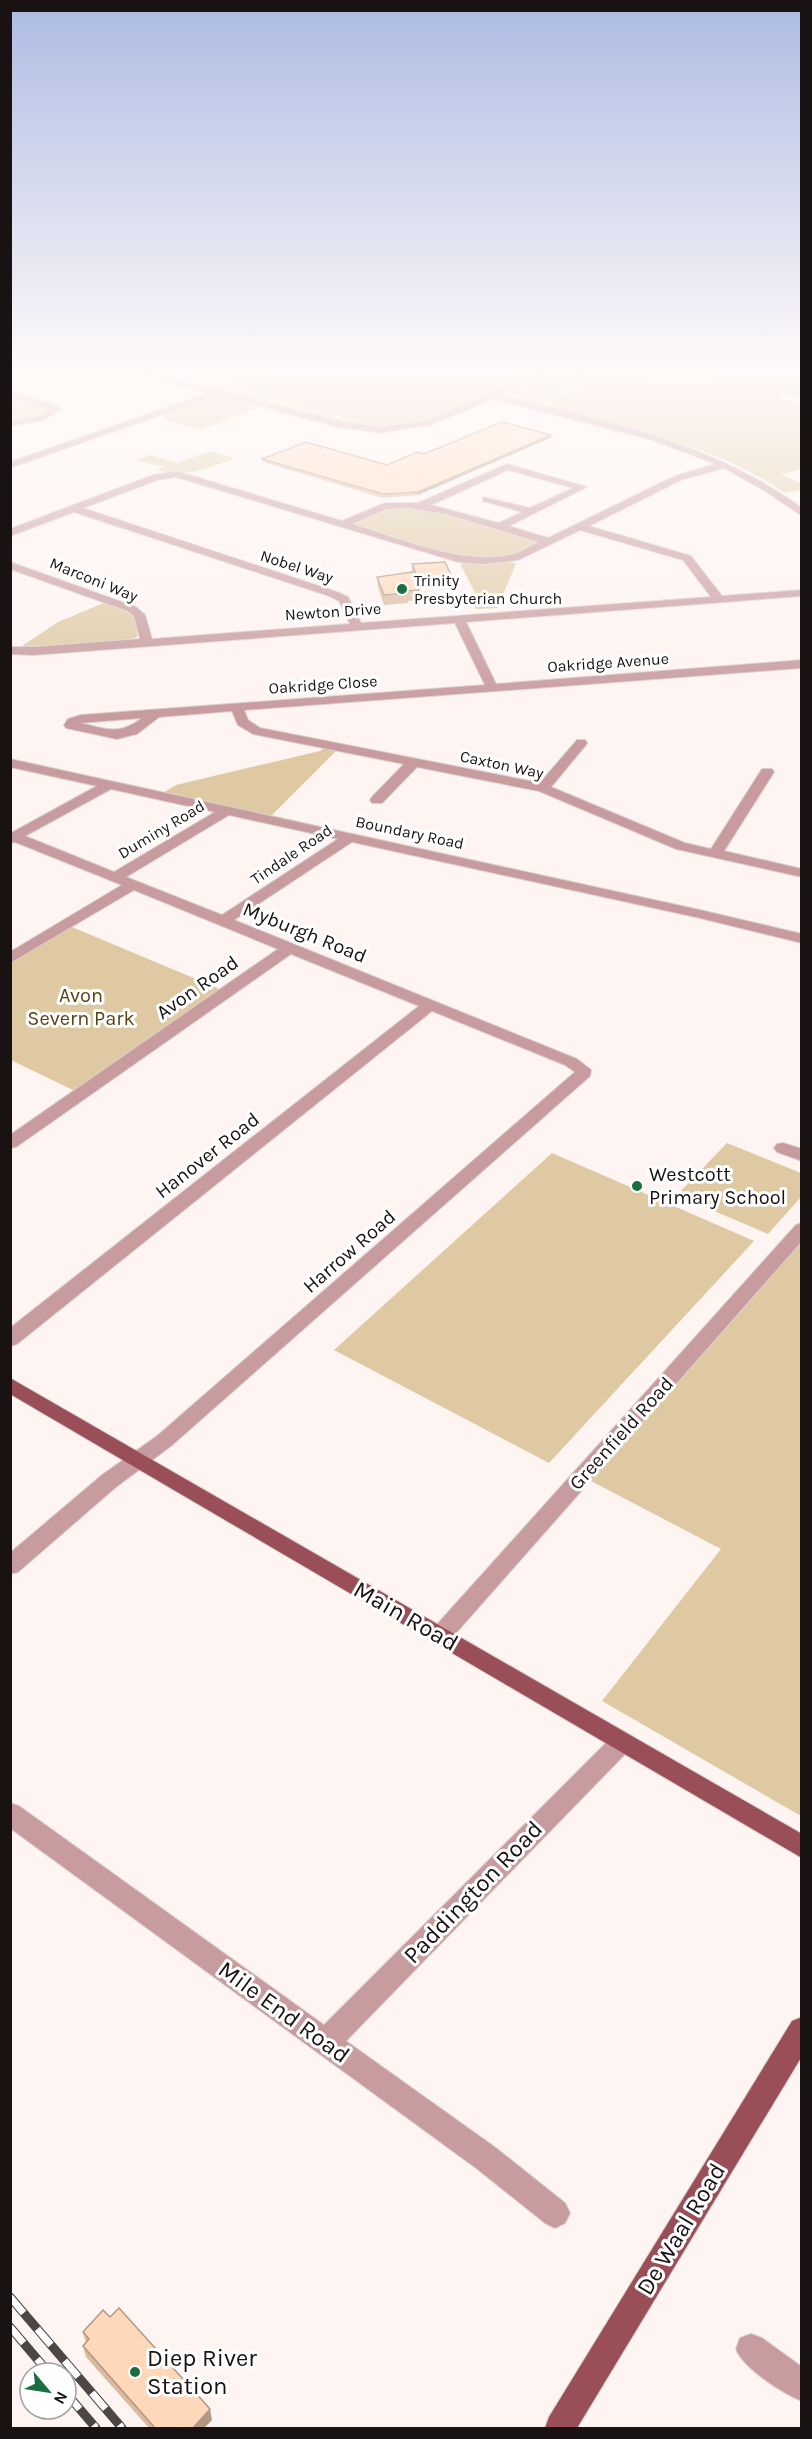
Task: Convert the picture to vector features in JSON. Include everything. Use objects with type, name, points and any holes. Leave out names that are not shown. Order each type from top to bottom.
[{"type":"main road","name":"Main Road","points":[[10,1385],[801,1847]]},
{"type":"main road","name":"De Waal Road","points":[[560,2428],[801,2031]]},
{"type":"street","points":[[10,533],[136,485]]},
{"type":"street","points":[[217,485],[458,559],[484,561],[514,558],[664,485]]},
{"type":"street","points":[[420,506],[467,485]]},
{"type":"street","points":[[499,527],[582,487],[574,485]]},
{"type":"street","points":[[762,485],[801,513]]},
{"type":"street","points":[[487,499],[532,512]]},
{"type":"street","points":[[343,524],[380,507],[420,506],[548,541]]},
{"type":"street","name":"Nobel Way","points":[[75,509],[333,594],[344,599],[357,626]]},
{"type":"street","points":[[579,526],[687,558],[718,599]]},
{"type":"street","name":"Marconi Way","points":[[10,565],[132,609],[139,615],[147,642]]},
{"type":"street","name":"Newton Drive","points":[[10,650],[34,651],[801,592]]},
{"type":"street","points":[[459,619],[492,687]]},
{"type":"street","name":"Oakridge Avenue","points":[[492,687],[801,664]]},
{"type":"street","name":"Oakridge Close","points":[[156,713],[133,731],[117,735],[70,725],[81,719],[156,713],[492,687]]},
{"type":"street","name":"Caxton Way","points":[[237,707],[241,722],[247,728],[257,731],[543,789],[681,846],[801,873]]},
{"type":"street","points":[[543,789],[580,743]]},
{"type":"street","name":"Boundary Road","points":[[10,763],[801,939]]},
{"type":"street","points":[[377,800],[413,763]]},
{"type":"street","points":[[715,855],[767,772]]},
{"type":"street","points":[[12,837],[108,785]]},
{"type":"street","name":"Duminy Road","points":[[115,877],[225,811]]},
{"type":"street","name":"Myburgh Road","points":[[12,837],[571,1062],[583,1070]]},
{"type":"street","name":"Tindale Road","points":[[224,921],[349,838]]},
{"type":"street","points":[[10,959],[133,885]]},
{"type":"street","name":"Avon Road","points":[[10,1143],[289,948]]},
{"type":"street","name":"Hanover Road","points":[[10,1339],[430,1005]]},
{"type":"street","name":"Harrow Road","points":[[10,1566],[109,1481],[173,1434],[519,1132],[582,1076],[583,1070]]},
{"type":"street","points":[[783,1148],[801,1156]]},
{"type":"street","name":"Greenfield Road","points":[[440,1636],[801,1229]]},
{"type":"street","name":"Paddington Road","points":[[326,2042],[621,1743]]},
{"type":"street","name":"Mile End Road","points":[[10,1814],[486,2158],[555,2213]]},
{"type":"street","points":[[751,2349],[801,2386]]},
{"type":"green space","points":[[772,485],[801,485],[801,490],[785,493]]},
{"type":"green space","points":[[413,505],[548,541],[514,558],[471,561],[343,524],[380,507]]},
{"type":"green space","points":[[509,561],[516,564],[497,608],[476,609],[466,597],[476,594],[461,566],[462,562]]},
{"type":"green space","points":[[106,602],[130,613],[138,629],[137,637],[127,641],[19,648],[58,622]]},
{"type":"green space","points":[[324,748],[337,750],[270,817],[163,793],[176,785],[320,751]]},
{"type":"green space","name":"Avon Severn Park","points":[[67,925],[227,992],[81,1094],[11,1060],[10,959]]},
{"type":"green space","points":[[727,1143],[801,1173],[801,1197],[768,1234],[677,1195]]},
{"type":"green space","points":[[552,1153],[754,1241],[549,1463],[334,1350]]},
{"type":"green space","points":[[801,1243],[802,1816],[602,1701],[721,1549],[591,1481]]},
{"type":"building","points":[[351,485],[435,485],[418,492],[383,494]]},
{"type":"building","points":[[445,562],[452,577],[418,579],[412,564]]},
{"type":"building","points":[[412,572],[419,590],[384,595],[377,577]]},
{"type":"building","name":"Diep River Station","points":[[119,2308],[210,2409],[193,2428],[155,2428],[83,2346],[89,2339],[83,2332],[103,2310],[110,2317]]},
{"type":"railway","points":[[10,2297],[122,2428]]},
{"type":"railway","points":[[10,2327],[39,2361]]},
{"type":"railway","points":[[78,2407],[96,2428]]},
{"type":"place","name":"Trinity Presbyterian Church","points":[[402,589]]},
{"type":"place","name":"Westcott Primary School","points":[[637,1186]]},
{"type":"place","name":"Diep River Station","points":[[135,2372]]}]
